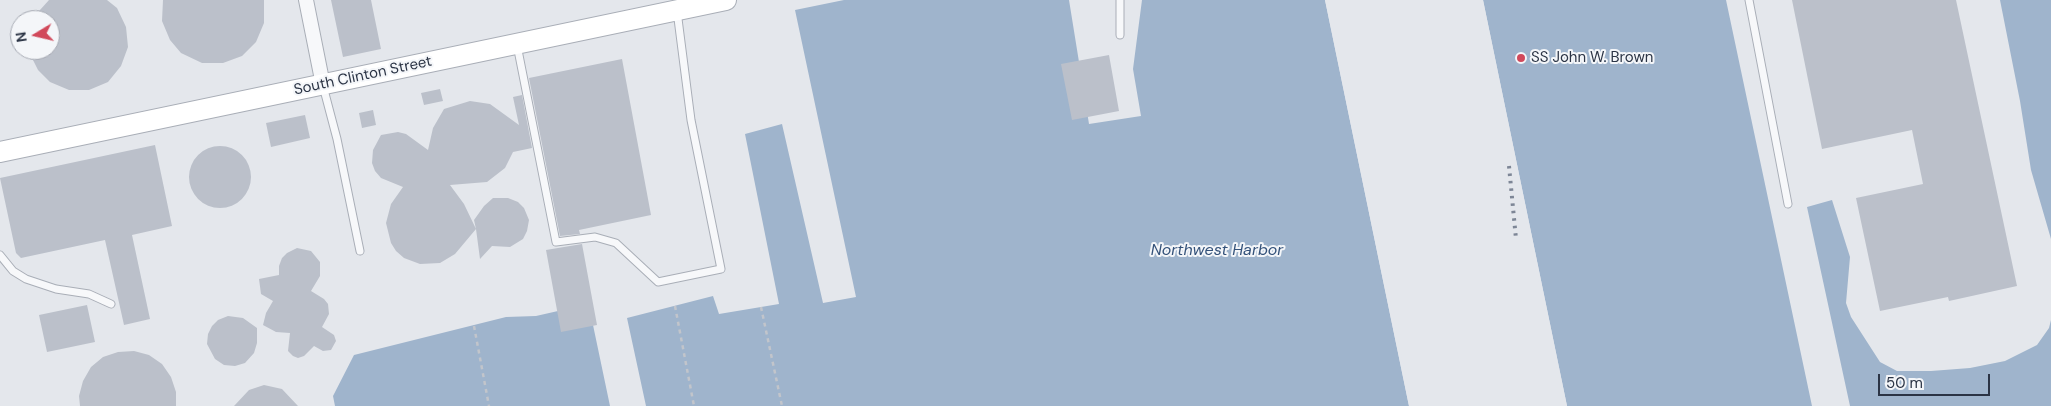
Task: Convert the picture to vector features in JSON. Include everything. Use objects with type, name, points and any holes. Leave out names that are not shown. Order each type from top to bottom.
[{"type":"main road","name":"South Clinton Street","points":[[0,152],[517,44],[676,5],[726,0]]},
{"type":"street","points":[[306,0],[322,84]]},
{"type":"lane","points":[[1120,0],[1120,35]]},
{"type":"lane","points":[[1749,0],[1788,204]]},
{"type":"lane","points":[[517,44],[556,242],[595,236],[616,242],[658,282],[721,269],[691,120],[676,5]]},
{"type":"lane","points":[[322,84],[337,139],[360,251]]},
{"type":"lane","points":[[0,255],[13,271],[26,279],[56,288],[89,294],[111,304]]},
{"type":"path","points":[[675,306],[694,406]]},
{"type":"path","points":[[761,307],[782,406]]},
{"type":"path","points":[[474,326],[489,406]]},
{"type":"water","name":"Northwest Harbor","points":[[844,0],[1069,0],[1089,124],[1141,116],[1133,69],[1142,0],[1325,0],[1409,406],[646,406],[627,318],[713,296],[719,314],[779,304],[745,134],[782,124],[823,303],[856,297],[795,10]]},
{"type":"water","points":[[1483,0],[1726,0],[1812,406],[1567,406]]},
{"type":"water","points":[[2000,0],[2051,0],[2051,239],[2031,170],[2020,101]]},
{"type":"water","points":[[1832,200],[1850,257],[1846,303],[1851,317],[1880,362],[1897,371],[1931,371],[1970,368],[2005,361],[2037,345],[2049,328],[2051,320],[2051,406],[1850,406],[1807,207]]},
{"type":"water","points":[[558,311],[593,325],[610,406],[335,406],[333,396],[354,355],[506,317],[536,316]]},
{"type":"pier","points":[[1325,0],[1327,0],[1412,406],[1409,406]]},
{"type":"pier","points":[[1480,0],[1483,0],[1567,406],[1564,406]]},
{"type":"building","points":[[49,0],[107,0],[117,8],[126,27],[128,47],[121,66],[108,82],[89,90],[69,90],[50,82],[38,70],[33,60],[60,60],[60,10],[40,10]]},
{"type":"building","points":[[163,0],[264,0],[264,23],[256,42],[242,56],[223,63],[202,63],[181,53],[170,40],[162,21]]},
{"type":"building","points":[[331,0],[371,0],[381,49],[343,57]]},
{"type":"building","points":[[1792,0],[1956,0],[2017,286],[1949,301],[1948,297],[1880,311],[1856,198],[1923,184],[1912,130],[1822,149]]},
{"type":"building","points":[[1109,55],[1119,111],[1072,120],[1061,64]]},
{"type":"building","points":[[622,59],[651,215],[579,230],[580,234],[560,236],[529,78]]},
{"type":"building","points":[[440,89],[443,101],[424,105],[421,93]]},
{"type":"building","points":[[522,95],[532,148],[513,152],[505,168],[487,182],[450,185],[464,204],[476,229],[455,254],[440,263],[420,264],[404,258],[391,243],[386,223],[391,204],[403,187],[381,178],[375,171],[372,163],[373,150],[381,135],[398,132],[406,134],[428,150],[433,128],[444,109],[470,101],[490,104],[519,125],[513,97]]},
{"type":"building","points":[[373,110],[376,125],[362,128],[359,113]]},
{"type":"building","points":[[305,115],[310,138],[271,147],[266,123]]},
{"type":"building","points":[[155,145],[172,226],[132,235],[150,319],[124,325],[105,240],[21,258],[16,253],[0,178]]},
{"type":"building","points":[[220,146],[237,151],[242,155],[246,160],[251,177],[246,194],[242,199],[237,203],[220,208],[203,203],[198,199],[194,194],[189,177],[194,160],[198,155],[203,151]]},
{"type":"building","points":[[493,198],[508,198],[518,202],[524,208],[529,220],[523,239],[510,247],[492,246],[480,259],[474,220],[484,206]]},
{"type":"building","points":[[582,244],[597,325],[561,332],[546,250]]},
{"type":"building","points":[[297,248],[311,251],[320,262],[320,276],[311,291],[324,299],[328,304],[329,314],[322,327],[334,335],[336,341],[331,350],[323,351],[314,346],[304,356],[298,358],[288,351],[290,333],[276,332],[263,325],[266,313],[273,301],[261,294],[259,279],[279,275],[279,266],[282,258]]},
{"type":"building","points":[[87,305],[95,342],[47,352],[39,315]]},
{"type":"building","points":[[228,316],[243,318],[257,328],[257,343],[254,353],[245,363],[235,366],[224,365],[215,359],[207,344],[208,334],[212,326],[218,320]]},
{"type":"building","points":[[134,351],[149,355],[162,364],[171,377],[176,392],[176,406],[80,406],[79,396],[83,381],[91,367],[103,357],[118,352]]},
{"type":"building","points":[[264,385],[282,389],[298,406],[234,406],[249,390]]},
{"type":"railway","points":[[1509,166],[1516,239]]},
{"type":"place","name":"SS John W. Brown","points":[[1521,58]]}]
